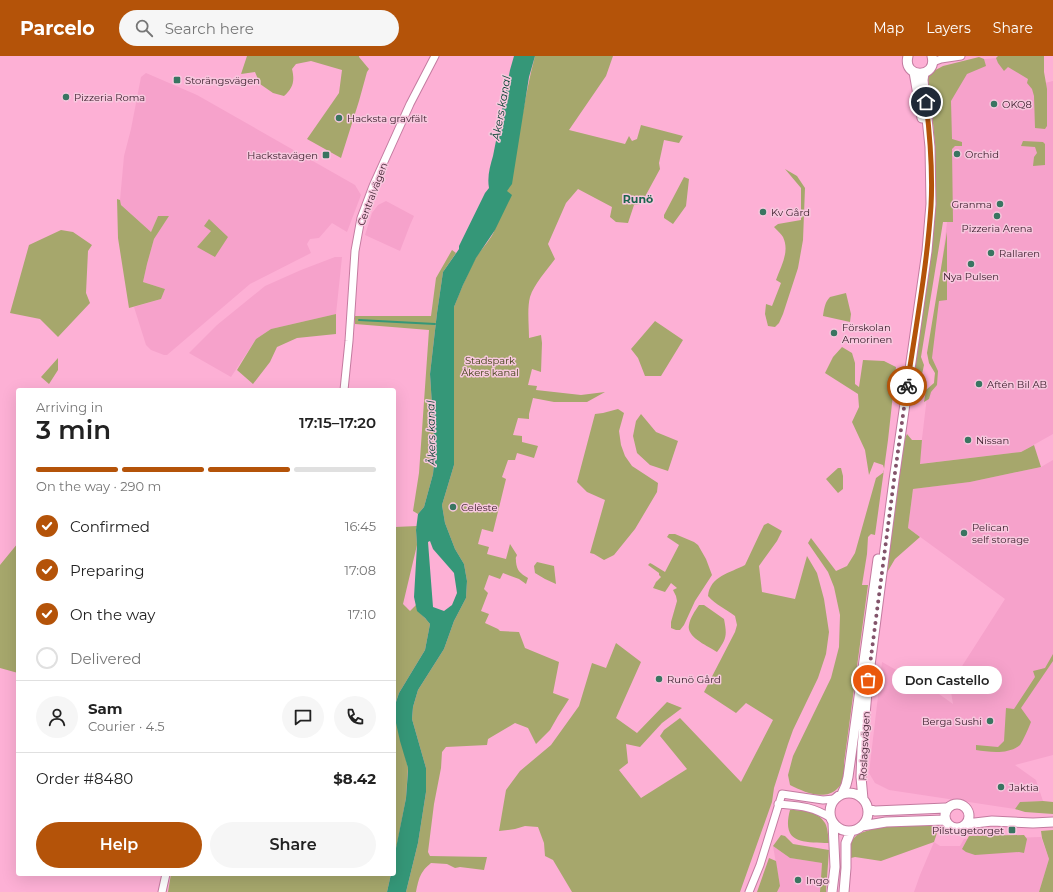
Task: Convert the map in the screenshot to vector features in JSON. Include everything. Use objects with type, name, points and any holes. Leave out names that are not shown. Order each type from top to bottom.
[{"type":"main road","name":"Roslagsvägen","points":[[838,797],[846,785],[848,777],[924,228],[926,192],[925,149],[922,117],[914,72],[907,64],[908,56]]},
{"type":"main road","points":[[914,72],[917,74],[928,71],[932,67],[933,59]]},
{"type":"main road","name":"Roslagsvägen","points":[[863,799],[861,777],[862,748],[868,680],[894,480],[927,251],[931,204],[930,147],[923,80],[924,73]]},
{"type":"main road","points":[[832,892],[835,867],[830,812],[831,806],[838,797],[852,793],[863,799],[868,809],[867,818],[862,826]]},
{"type":"main road","points":[[868,809],[875,812],[946,808],[956,803],[962,804],[968,812],[969,816],[966,824]]},
{"type":"main road","points":[[946,808],[944,814],[945,820],[953,828],[960,828],[966,824],[992,821],[1033,823],[1053,822]]},
{"type":"main road","points":[[968,812],[992,821]]},
{"type":"main road","points":[[832,821],[841,830],[851,831],[862,826],[886,822],[945,820]]},
{"type":"main road","points":[[844,892],[846,843],[851,831]]},
{"type":"street","name":"Centralvägen","points":[[344,388],[355,251],[360,218],[410,104],[435,56]]},
{"type":"street","points":[[933,59],[960,56]]},
{"type":"street","points":[[749,892],[760,865],[782,794],[823,800],[838,797]]},
{"type":"street","points":[[778,804],[808,807],[822,812],[832,821]]},
{"type":"street","points":[[162,892],[166,876]]},
{"type":"shaded area","points":[[514,56],[535,56],[529,77],[512,184],[507,191],[512,195],[495,230],[476,258],[454,307],[454,465],[442,505],[445,523],[455,549],[464,564],[467,581],[466,598],[454,621],[444,649],[418,690],[413,707],[412,719],[426,768],[426,792],[418,843],[406,892],[387,892],[391,876],[396,876],[396,848],[406,798],[408,771],[396,723],[396,702],[399,693],[425,650],[430,624],[417,611],[414,597],[417,545],[416,530],[418,514],[424,507],[433,474],[435,453],[430,374],[437,313],[443,272],[459,249],[459,246],[485,193],[489,188],[489,172]],"holes":[[[430,541],[433,549],[454,573],[457,593],[452,605],[444,611],[433,607],[428,542]]]},
{"type":"shaded area","points":[[1008,57],[1045,83],[1053,81],[1053,434],[1021,452],[919,464],[928,388],[934,383],[935,373],[929,363],[949,207],[949,69],[985,59]]},
{"type":"shaded area","points":[[146,73],[197,95],[355,185],[361,195],[347,232],[332,223],[319,238],[310,239],[307,244],[311,253],[250,284],[167,355],[151,350],[146,345],[134,307],[161,299],[165,289],[143,282],[154,239],[169,216],[158,216],[151,232],[121,205],[120,200],[124,156],[141,77]]},
{"type":"shaded area","points":[[386,201],[414,216],[400,251],[365,235],[372,213],[378,205]]},
{"type":"shaded area","points":[[335,257],[342,257],[336,314],[271,329],[256,339],[231,377],[189,353],[217,325],[265,286]]},
{"type":"shaded area","points":[[1053,460],[1053,755],[1015,765],[1036,780],[1043,801],[1020,802],[1015,809],[889,790],[875,783],[869,773],[882,662],[939,694],[953,704],[951,692],[957,674],[1005,599],[908,528],[913,489],[970,482],[1041,467]]},
{"type":"shaded area","name":"Pilstugetorget","points":[[1041,837],[1049,859],[1039,892],[914,892],[934,842],[940,846],[960,846],[964,839]]},
{"type":"shaded area","points":[[773,846],[790,858],[822,863],[820,892],[777,892],[780,886]]},
{"type":"green space","points":[[247,56],[359,56],[369,69],[341,158],[307,139],[339,93],[342,70],[311,61],[296,64],[292,69],[292,84],[284,96],[273,93],[260,84],[255,72],[241,74]]},
{"type":"green space","name":"Stadspark Åkers kanal","points":[[535,56],[613,56],[606,76],[569,130],[625,144],[629,136],[632,141],[637,139],[641,125],[683,136],[679,143],[664,140],[659,163],[660,169],[641,204],[634,205],[628,223],[616,222],[610,217],[612,207],[578,189],[566,203],[548,244],[555,259],[534,287],[530,297],[528,317],[529,338],[541,335],[541,372],[532,369],[528,385],[537,386],[536,390],[581,395],[605,392],[587,402],[554,402],[533,398],[529,419],[518,418],[513,435],[522,436],[522,442],[538,446],[534,458],[517,453],[515,460],[508,460],[502,477],[506,479],[493,532],[482,529],[478,544],[489,547],[487,554],[506,559],[510,544],[517,555],[516,562],[518,570],[528,578],[526,584],[519,579],[503,573],[500,579],[489,575],[484,589],[488,593],[481,611],[489,614],[485,623],[500,631],[519,632],[525,648],[559,662],[553,693],[569,699],[550,730],[536,744],[528,728],[515,723],[488,739],[487,745],[446,747],[442,752],[441,768],[434,804],[428,852],[430,856],[487,857],[484,870],[460,867],[455,868],[447,864],[431,863],[424,869],[420,876],[416,892],[406,892],[418,843],[426,792],[426,768],[412,719],[413,707],[418,690],[444,649],[454,621],[466,598],[467,581],[464,564],[455,549],[445,523],[442,505],[454,465],[454,307],[475,259],[495,229],[502,208],[513,165],[525,99]]},
{"type":"green space","points":[[998,56],[1044,56],[1044,72],[1047,89],[1047,126],[1045,129],[1035,128],[1034,96],[1032,89],[1027,83],[1028,79],[1008,67],[1004,71],[996,58]]},
{"type":"green space","points":[[979,57],[984,59],[986,66],[967,74],[951,101],[952,139],[962,142],[962,146],[955,146],[952,149],[953,222],[943,222],[921,357],[924,365],[919,388],[914,387],[915,359],[935,190],[935,146],[932,112],[927,85],[928,74],[943,66]]},
{"type":"green space","points":[[1023,141],[1043,142],[1045,144],[1045,165],[1033,166],[1034,157],[1037,153],[1035,147],[1021,146]]},
{"type":"green space","points":[[785,169],[797,176],[805,188],[803,240],[798,268],[783,314],[779,323],[775,327],[768,326],[765,314],[766,304],[772,306],[781,283],[776,280],[784,259],[786,248],[783,237],[774,227],[778,224],[801,220],[801,188]]},
{"type":"green space","points":[[684,177],[689,179],[686,206],[673,224],[664,218],[664,215]]},
{"type":"green space","points":[[117,199],[120,200],[121,205],[151,232],[158,216],[169,216],[154,239],[143,282],[165,289],[161,299],[129,308],[118,238]]},
{"type":"green space","points":[[209,219],[228,237],[215,257],[197,247],[211,231],[204,226]]},
{"type":"green space","points":[[61,230],[73,232],[92,245],[88,251],[86,293],[90,303],[58,337],[40,319],[10,313],[29,245]]},
{"type":"green space","points":[[947,232],[947,300],[939,301],[932,358],[938,371],[937,385],[931,392],[929,399],[924,402],[926,390],[934,383],[935,373],[929,363],[927,353]]},
{"type":"green space","points":[[452,250],[456,253],[443,272],[430,374],[435,453],[433,474],[424,507],[418,514],[413,511],[419,473],[429,330],[355,324],[355,316],[431,316],[436,278]]},
{"type":"green space","points":[[846,293],[851,314],[850,322],[823,316],[824,308],[830,297]]},
{"type":"green space","points":[[336,314],[336,334],[297,338],[277,347],[270,362],[253,384],[237,370],[256,339],[271,329]]},
{"type":"green space","points":[[655,321],[683,340],[661,376],[645,376],[638,358],[631,349]]},
{"type":"green space","points":[[842,347],[852,353],[855,363],[855,384],[859,387],[863,360],[884,361],[896,367],[884,469],[883,465],[874,462],[869,475],[865,450],[852,422],[859,407],[858,394],[825,373],[833,357]]},
{"type":"green space","points":[[58,358],[58,370],[49,384],[41,377]]},
{"type":"green space","points":[[618,409],[624,413],[619,431],[621,445],[625,456],[632,466],[658,483],[657,492],[635,529],[614,555],[604,560],[590,553],[605,500],[587,492],[577,482],[595,414]]},
{"type":"green space","points":[[641,414],[656,432],[678,441],[668,471],[650,465],[637,453],[633,436],[636,421]]},
{"type":"green space","points":[[907,434],[912,440],[922,440],[920,464],[1021,452],[1034,445],[1041,467],[970,482],[913,489],[908,528],[920,537],[895,559],[885,576],[902,445]]},
{"type":"green space","points":[[838,468],[841,468],[843,476],[843,489],[838,493],[826,479]]},
{"type":"green space","points":[[884,472],[875,535],[871,534],[868,537],[862,585],[868,585],[844,763],[844,779],[832,793],[820,795],[808,793],[790,785],[788,775],[793,756],[831,678],[839,647],[840,615],[834,587],[828,572],[808,543],[811,538],[836,571],[847,566],[855,553],[876,478]]},
{"type":"green space","points":[[768,523],[782,531],[777,541],[759,566],[762,592],[795,599],[807,556],[817,573],[824,599],[829,632],[826,654],[818,678],[793,730],[774,788],[772,802],[740,892],[572,892],[553,860],[545,856],[544,843],[538,827],[525,826],[499,831],[506,790],[520,771],[551,745],[579,706],[592,663],[606,668],[616,643],[641,662],[616,718],[637,733],[667,702],[682,708],[662,723],[640,747],[626,744],[628,763],[619,770],[641,798],[687,769],[660,736],[664,730],[680,718],[741,782],[773,720],[746,703],[736,713],[704,692],[735,632],[737,625],[735,616],[708,596],[710,589],[717,580],[727,573],[745,565],[764,525]]},
{"type":"green space","points":[[417,526],[417,545],[403,604],[410,611],[416,605],[420,613],[430,624],[425,650],[399,693],[396,702],[396,527]]},
{"type":"green space","points":[[669,534],[675,534],[698,545],[706,559],[712,575],[695,601],[684,625],[680,630],[671,628],[671,622],[677,601],[673,590],[677,588],[671,583],[665,592],[653,588],[661,577],[659,573],[648,565],[650,563],[665,572],[679,545],[667,537]]},
{"type":"green space","points":[[16,545],[16,672],[0,668],[0,565]]},
{"type":"green space","points":[[537,562],[554,566],[556,584],[535,573],[534,566]]},
{"type":"green space","points":[[699,605],[704,605],[724,619],[726,629],[725,636],[723,643],[717,652],[698,641],[689,629],[690,620]]},
{"type":"green space","points":[[1053,654],[1053,661],[1021,708],[1031,722],[1020,745],[1004,752],[976,750],[976,745],[998,747],[1004,741],[1006,708],[1014,709],[1035,677],[1033,671],[1045,668]]},
{"type":"green space","points":[[396,717],[408,768],[406,798],[396,850]]},
{"type":"green space","points":[[1020,802],[1053,802],[1053,814],[1025,812],[1015,809]]},
{"type":"green space","points":[[790,810],[809,812],[822,819],[827,827],[829,843],[796,839],[789,829],[788,821]]},
{"type":"green space","points":[[920,824],[933,826],[938,830],[934,842],[881,861],[855,857],[851,858],[850,842],[858,834],[875,828]]},
{"type":"green space","points":[[1053,830],[1053,892],[1039,892],[1049,859],[1041,831]]},
{"type":"green space","points":[[781,835],[785,836],[793,844],[829,850],[826,892],[820,892],[822,863],[790,858],[773,846]]},
{"type":"green space","points":[[1024,835],[1027,839],[1024,853],[1019,852],[975,855],[962,849],[969,836]]},
{"type":"green space","points":[[769,858],[776,861],[780,886],[777,892],[757,892]]},
{"type":"green space","points":[[171,876],[391,876],[387,892],[168,892]]},
{"type":"waterway","points":[[359,320],[435,324]]},
{"type":"way so far","points":[[868,680],[907,386]]},
{"type":"place","name":"Storängsvägen","points":[[177,80]]},
{"type":"place","name":"Pizzeria Roma","points":[[66,97]]},
{"type":"place","name":"OKQ8","points":[[994,104]]},
{"type":"place","name":"Hacksta gravfält","points":[[339,118]]},
{"type":"place","name":"Orchid","points":[[957,154]]},
{"type":"place","name":"Hackstavägen","points":[[326,155]]},
{"type":"place","name":"Granma","points":[[1000,204]]},
{"type":"place","name":"Kv Gård","points":[[763,212]]},
{"type":"place","name":"Pizzeria Arena","points":[[997,216]]},
{"type":"place","name":"Rallaren","points":[[991,253]]},
{"type":"place","name":"Nya Pulsen","points":[[971,264]]},
{"type":"place","name":"Förskolan Amorinen","points":[[834,333]]},
{"type":"place","name":"Aftén Bil AB","points":[[979,384]]},
{"type":"place","name":"Nissan","points":[[968,440]]},
{"type":"place","name":"Celèste","points":[[453,507]]},
{"type":"place","name":"Pelican self storage","points":[[964,533]]},
{"type":"place","name":"Runö Gård","points":[[659,679]]},
{"type":"place","name":"Don Castello","points":[[868,680]]},
{"type":"place","name":"Berga Sushi","points":[[990,721]]},
{"type":"place","name":"Jaktia","points":[[1001,787]]},
{"type":"place","name":"Pilstugetorget","points":[[1012,830]]},
{"type":"place","name":"Ingo","points":[[798,880]]},
{"type":"district","name":"Runö","points":[[638,199]]},
{"type":"route","points":[[907,386],[927,251],[931,204],[930,147],[926,102]]},
{"type":"water label","name":"Åkers kanal","points":[[501,108]]},
{"type":"water label","name":"Åkers kanal","points":[[431,433]]}]
